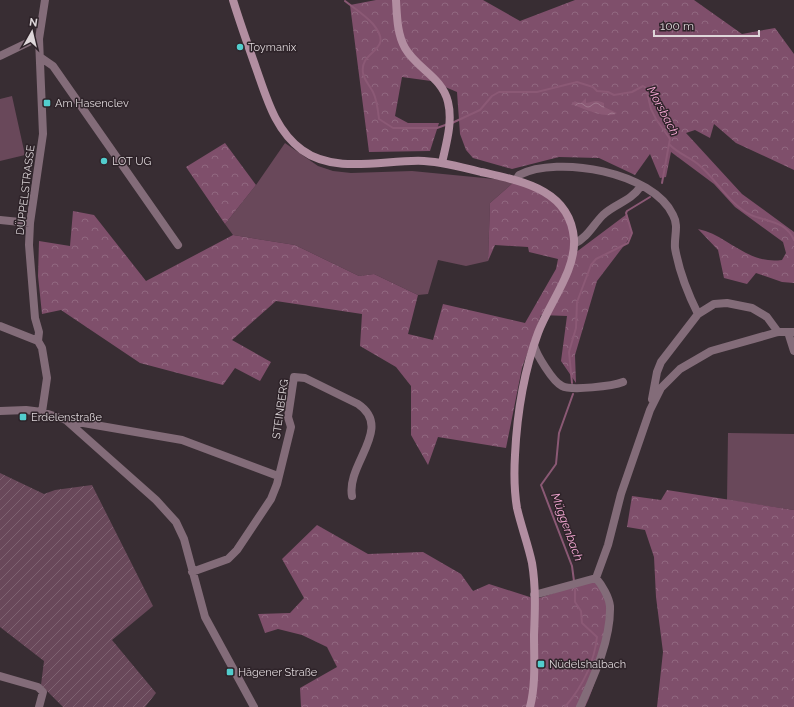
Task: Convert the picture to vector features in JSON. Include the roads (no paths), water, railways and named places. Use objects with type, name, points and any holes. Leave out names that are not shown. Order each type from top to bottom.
[{"type":"main road","points":[[232,0],[273,115],[284,134],[300,149],[319,159],[339,163],[408,161],[442,163],[516,180],[536,187],[557,202],[571,224],[574,244],[572,260],[567,274],[548,309],[534,345],[519,414],[514,472],[517,509],[532,562],[534,595],[534,678],[530,707]]},
{"type":"main road","points":[[396,0],[399,28],[403,45],[414,60],[441,85],[448,104],[450,118],[442,163]]},
{"type":"street","name":"DÜPPELSTRASSE","points":[[42,412],[47,378],[42,348],[38,341],[39,332],[32,299],[29,245],[30,223],[43,134],[39,39],[45,0]]},
{"type":"street","points":[[0,56],[31,41],[39,39]]},
{"type":"street","points":[[40,57],[53,66],[178,245]]},
{"type":"street","points":[[516,180],[519,175],[526,172],[578,168],[616,174],[641,186],[660,198],[673,214],[676,226],[675,246],[684,286],[698,314]]},
{"type":"street","points":[[574,244],[588,235],[605,214],[634,194],[641,186]]},
{"type":"street","points":[[0,220],[30,223]]},
{"type":"street","points":[[650,410],[659,367],[698,314],[717,302],[740,305],[758,311],[767,317],[778,332]]},
{"type":"street","points":[[0,326],[38,341]]},
{"type":"street","points":[[592,579],[607,548],[621,494],[650,410],[660,388],[680,369],[693,360],[727,345],[778,332],[791,332],[794,351]]},
{"type":"street","points":[[534,345],[536,352],[557,382],[564,387],[576,389],[616,385],[623,382]]},
{"type":"street","name":"STEINBERG","points":[[192,572],[224,561],[237,550],[271,499],[291,428],[288,417],[294,377],[306,378],[358,404],[365,408],[371,418],[372,432],[355,475],[351,489],[352,496]]},
{"type":"street","points":[[0,410],[26,410],[42,412],[66,420],[182,440],[278,476]]},
{"type":"street","points":[[66,420],[170,514],[184,539],[205,617],[254,707]]},
{"type":"street","points":[[534,595],[592,579],[602,585],[610,604],[608,630],[603,650],[580,707]]},
{"type":"street","points":[[0,676],[38,687],[42,694],[39,707]]},
{"type":"water","points":[[586,98],[586,103],[596,101],[601,102],[604,103],[604,107],[617,113],[613,115],[601,114],[572,104],[573,102],[581,103]]},
{"type":"waterway","name":"Morsbach","points":[[345,1],[370,21],[379,33],[381,40],[379,45],[366,59],[363,65],[363,73],[374,95],[379,119],[393,128],[437,128],[448,124]]},
{"type":"waterway","name":"Morsbach","points":[[452,123],[480,110],[492,96],[499,92],[537,92],[577,82],[593,87],[597,91],[608,92],[614,95],[632,92],[643,86],[646,88],[651,109],[656,119],[670,139],[669,144],[699,165],[730,199],[744,211],[751,215],[776,223],[786,229],[794,240]]},
{"type":"waterway","name":"Müggenbach","points":[[662,183],[669,144]]},
{"type":"waterway","name":"Müggenbach","points":[[572,383],[569,352],[576,328],[577,302],[591,265],[596,259],[628,243],[632,233],[626,213],[650,197]]},
{"type":"waterway","name":"Müggenbach","points":[[573,394],[559,433],[556,464],[541,485],[572,566],[574,581]]},
{"type":"waterway","name":"Müggenbach","points":[[565,707],[577,691],[586,675],[593,657],[597,637],[582,623],[581,611],[575,602],[575,587]]},
{"type":"place","name":"Toymanix","points":[[240,47]]},
{"type":"place","name":"Am Hasenclev","points":[[47,103]]},
{"type":"place","name":"LOT UG","points":[[104,161]]},
{"type":"place","name":"Erdelenstraße","points":[[23,417]]},
{"type":"place","name":"Nüdelshalbach","points":[[541,664]]},
{"type":"place","name":"Hägener Straße","points":[[230,672]]}]
